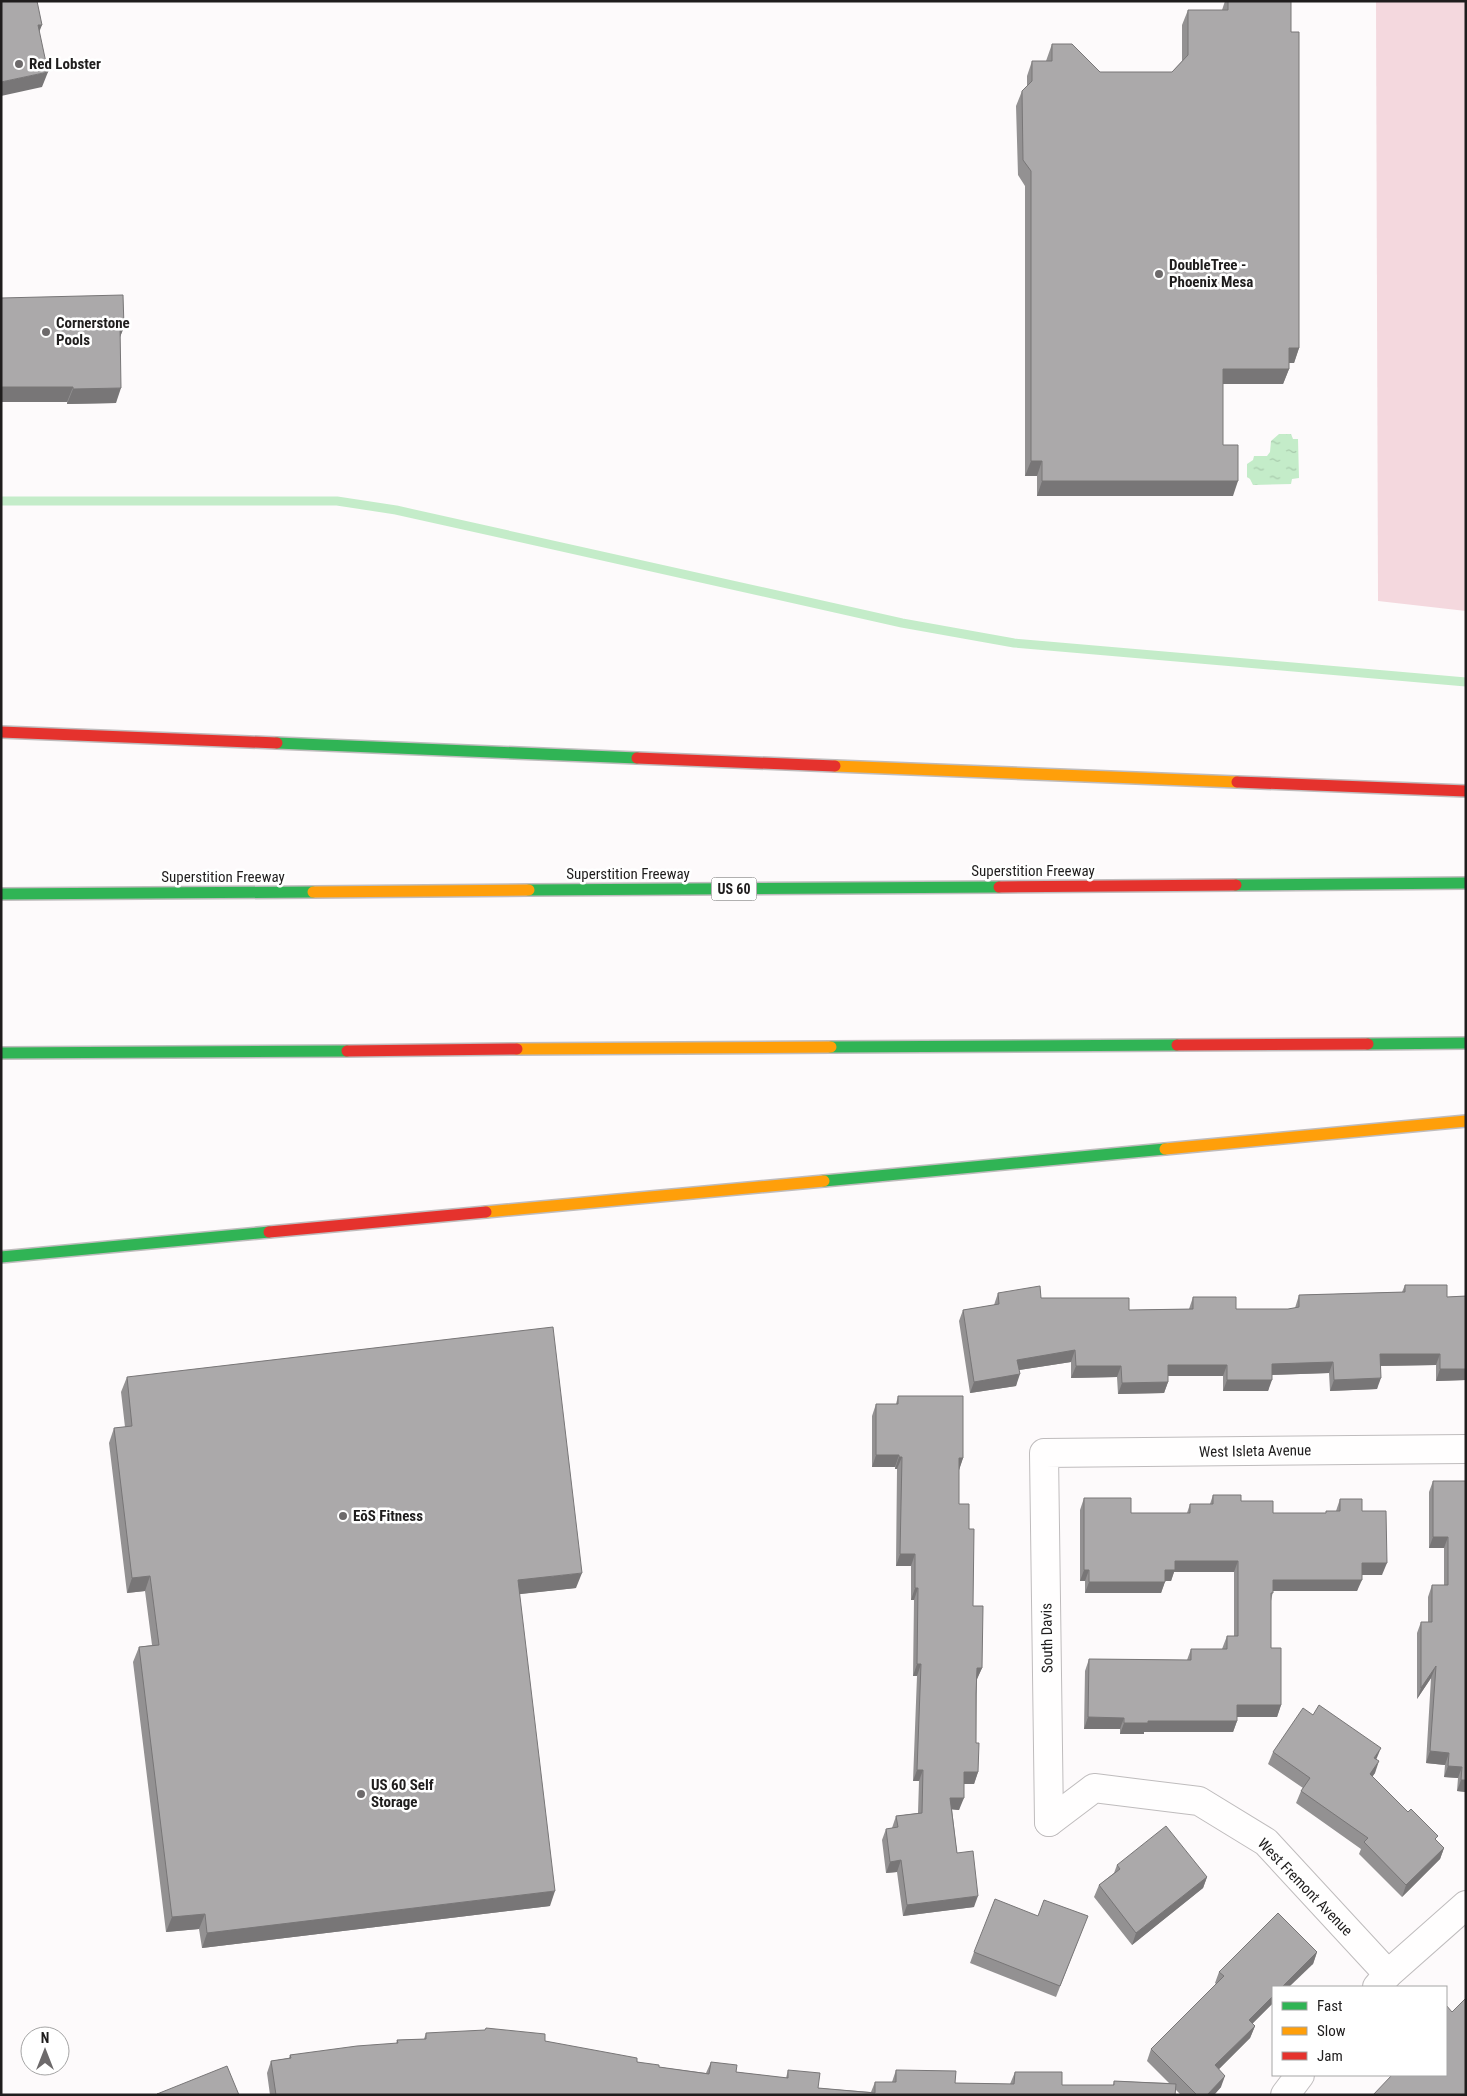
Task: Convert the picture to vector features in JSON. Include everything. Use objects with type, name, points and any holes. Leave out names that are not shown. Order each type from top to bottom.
[{"type":"highway","points":[[1,732],[1466,791]]},
{"type":"highway","name":"Superstition Freeway","points":[[1,894],[1466,883]]},
{"type":"highway","points":[[1,1053],[1466,1043]]},
{"type":"highway","points":[[1,1257],[1466,1121]]},
{"type":"street","name":"West Isleta Avenue","points":[[1044,1454],[1466,1449]]},
{"type":"street","name":"South Davis","points":[[1044,1454],[1049,1822]]},
{"type":"street","name":"West Fremont Avenue","points":[[1049,1822],[1094,1788],[1199,1801],[1266,1842],[1382,1981]]},
{"type":"street","points":[[1382,1981],[1466,1905]]},
{"type":"street","points":[[1285,2095],[1299,2076]]},
{"type":"shaded area","points":[[1376,1],[1466,1],[1466,611],[1378,601]]},
{"type":"water","points":[[1279,434],[1291,434],[1293,439],[1298,439],[1299,478],[1292,479],[1291,484],[1253,485],[1247,477],[1247,464],[1253,460],[1254,456],[1267,456],[1270,452],[1271,441]]},
{"type":"building","name":"Red Lobster","points":[[1,1],[37,1],[42,25],[38,25],[48,72],[1,82]]},
{"type":"building","name":"DoubleTree - Phoenix Mesa","points":[[1228,1],[1291,1],[1291,32],[1299,32],[1299,348],[1289,348],[1289,369],[1223,369],[1223,445],[1238,445],[1238,481],[1042,481],[1042,461],[1031,461],[1031,171],[1023,160],[1022,91],[1032,81],[1032,61],[1052,61],[1052,44],[1072,44],[1100,72],[1172,72],[1188,55],[1188,10],[1228,10]]},
{"type":"building","points":[[123,295],[124,327],[120,327],[121,388],[1,387],[1,298]]},
{"type":"building","points":[[1405,1285],[1447,1285],[1447,1297],[1466,1296],[1466,1369],[1440,1369],[1440,1354],[1380,1354],[1381,1378],[1334,1380],[1333,1362],[1272,1364],[1272,1380],[1227,1380],[1227,1365],[1168,1365],[1168,1382],[1122,1383],[1121,1366],[1076,1366],[1075,1350],[1017,1360],[1020,1374],[974,1382],[963,1310],[999,1304],[998,1293],[1040,1286],[1041,1298],[1129,1298],[1129,1310],[1193,1309],[1193,1297],[1236,1297],[1236,1309],[1288,1309],[1299,1307],[1299,1295],[1405,1292]]},
{"type":"building","points":[[553,1327],[582,1573],[518,1580],[555,1891],[207,1933],[205,1914],[172,1917],[139,1647],[159,1645],[150,1576],[132,1578],[114,1428],[132,1426],[127,1377]]},
{"type":"building","points":[[898,1396],[963,1396],[963,1458],[959,1458],[959,1504],[969,1504],[969,1529],[974,1529],[973,1606],[983,1606],[982,1668],[977,1668],[976,1694],[976,1743],[979,1743],[978,1772],[964,1772],[964,1798],[950,1798],[957,1853],[973,1851],[978,1896],[907,1905],[901,1860],[890,1862],[886,1829],[898,1827],[896,1816],[922,1813],[923,1770],[917,1770],[921,1664],[917,1664],[918,1588],[915,1588],[915,1554],[900,1554],[902,1457],[899,1457],[899,1455],[876,1455],[876,1404],[898,1404]]},
{"type":"building","points":[[1433,1481],[1466,1481],[1466,1780],[1461,1780],[1462,1767],[1448,1766],[1449,1753],[1430,1751],[1436,1666],[1421,1688],[1421,1622],[1432,1622],[1432,1585],[1448,1585],[1448,1537],[1433,1537]]},
{"type":"building","points":[[1213,1495],[1241,1495],[1241,1501],[1273,1501],[1273,1513],[1326,1513],[1326,1511],[1340,1511],[1340,1499],[1362,1499],[1362,1511],[1386,1511],[1387,1563],[1362,1563],[1362,1580],[1273,1580],[1273,1593],[1271,1593],[1271,1648],[1281,1648],[1281,1705],[1237,1705],[1237,1721],[1148,1721],[1148,1723],[1124,1723],[1124,1718],[1088,1717],[1089,1659],[1191,1660],[1191,1649],[1227,1649],[1227,1636],[1238,1636],[1238,1561],[1175,1561],[1175,1570],[1165,1570],[1165,1582],[1089,1582],[1089,1570],[1084,1570],[1084,1498],[1131,1498],[1131,1513],[1190,1513],[1190,1504],[1213,1504]]},
{"type":"building","points":[[1319,1705],[1381,1748],[1374,1758],[1379,1761],[1370,1774],[1408,1812],[1411,1809],[1438,1836],[1435,1839],[1444,1848],[1406,1885],[1364,1842],[1368,1838],[1301,1791],[1310,1778],[1273,1752],[1303,1708],[1313,1715]]},
{"type":"building","points":[[1166,1826],[1207,1877],[1136,1933],[1099,1885],[1120,1869],[1117,1865]]},
{"type":"building","points":[[995,1899],[1038,1916],[1044,1900],[1088,1916],[1060,1986],[974,1952]]},
{"type":"building","points":[[1278,1913],[1317,1952],[1283,1986],[1272,1986],[1272,1997],[1249,2020],[1255,2026],[1215,2065],[1225,2076],[1207,2095],[1197,2095],[1151,2049],[1224,1976],[1219,1972]]},
{"type":"building","points":[[1466,1998],[1466,2095],[1373,2095],[1391,2076],[1447,2076],[1447,2006],[1452,2012]]},
{"type":"building","points":[[486,2028],[545,2034],[545,2041],[637,2058],[637,2062],[659,2065],[659,2067],[709,2074],[711,2062],[737,2065],[736,2072],[788,2078],[788,2070],[820,2073],[818,2088],[875,2093],[875,2082],[896,2082],[896,2070],[956,2071],[955,2083],[1014,2084],[1015,2072],[1062,2072],[1062,2085],[1114,2085],[1114,2081],[1176,2084],[1175,2095],[276,2095],[271,2061],[291,2058],[290,2055],[357,2046],[398,2043],[397,2040],[426,2039],[426,2033],[485,2030]]},
{"type":"building","points":[[227,2066],[239,2095],[157,2094]]},
{"type":"waterway","points":[[1,501],[337,501],[396,510],[902,623],[1014,643],[1466,682]]},
{"type":"traffic: fast","points":[[277,743],[637,758]]},
{"type":"traffic: fast","points":[[1236,885],[1466,883]]},
{"type":"traffic: fast","points":[[529,890],[999,887]]},
{"type":"traffic: fast","points":[[1,894],[313,892]]},
{"type":"traffic: fast","points":[[1368,1044],[1466,1043]]},
{"type":"traffic: fast","points":[[831,1047],[1177,1045]]},
{"type":"traffic: fast","points":[[1,1053],[347,1051]]},
{"type":"traffic: fast","points":[[824,1181],[1165,1149]]},
{"type":"traffic: fast","points":[[1,1257],[269,1232]]},
{"type":"traffic: slow","points":[[835,766],[1237,782]]},
{"type":"traffic: slow","points":[[313,892],[529,890]]},
{"type":"traffic: slow","points":[[517,1049],[831,1047]]},
{"type":"traffic: slow","points":[[1165,1149],[1466,1121]]},
{"type":"traffic: slow","points":[[486,1212],[824,1181]]},
{"type":"traffic: jam","points":[[1,732],[277,743]]},
{"type":"traffic: jam","points":[[637,758],[835,766]]},
{"type":"traffic: jam","points":[[1237,782],[1466,791]]},
{"type":"traffic: jam","points":[[999,887],[1236,885]]},
{"type":"traffic: jam","points":[[1177,1045],[1368,1044]]},
{"type":"traffic: jam","points":[[347,1051],[517,1049]]},
{"type":"traffic: jam","points":[[269,1232],[486,1212]]},
{"type":"place","name":"Red Lobster","points":[[19,64]]},
{"type":"place","name":"DoubleTree - Phoenix Mesa","points":[[1159,274]]},
{"type":"place","name":"Cornerstone Pools","points":[[46,332]]},
{"type":"place","name":"EōS Fitness","points":[[343,1516]]},
{"type":"place","name":"US 60 Self Storage","points":[[361,1794]]}]
